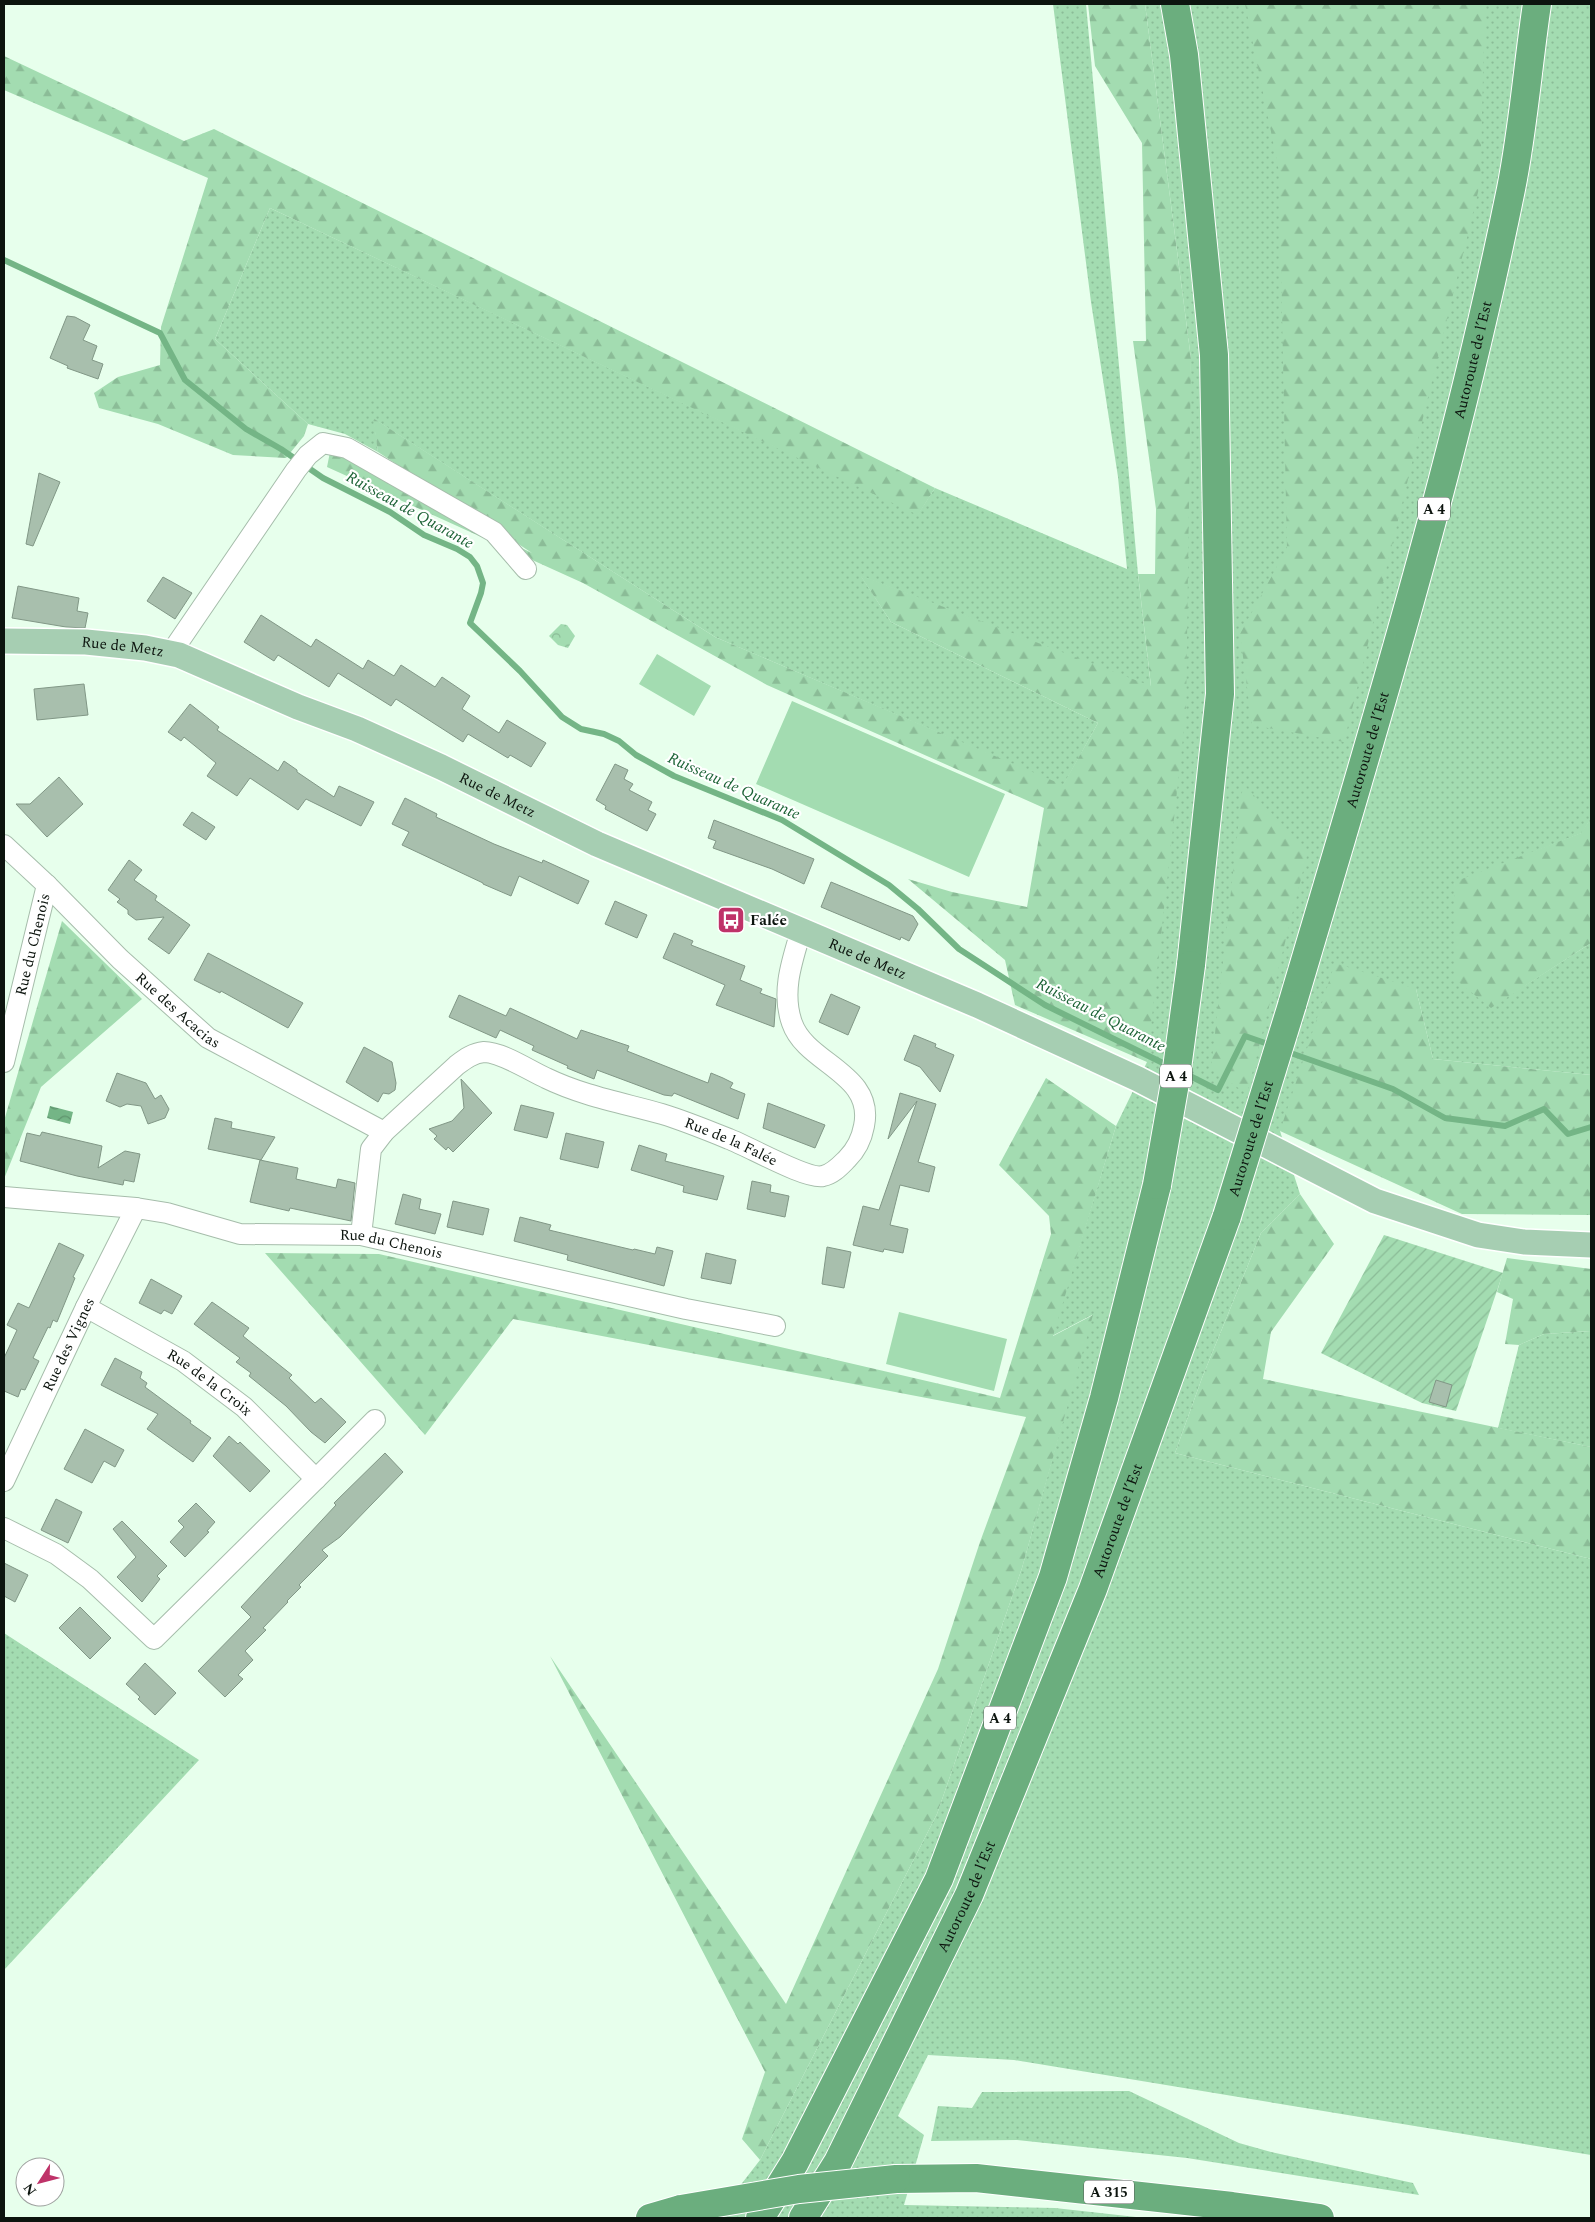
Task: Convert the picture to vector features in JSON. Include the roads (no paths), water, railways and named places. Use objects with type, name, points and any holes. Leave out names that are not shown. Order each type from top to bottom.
[{"type":"highway","name":"Autoroute de l’Est","points":[[760,2218],[795,2162],[940,1879],[1052,1577],[1104,1398],[1157,1185],[1175,1083],[1191,965],[1220,694],[1214,355],[1185,65],[1175,4]]},
{"type":"highway","name":"Autoroute de l’Est","points":[[803,2218],[838,2162],[969,1895],[1093,1589],[1227,1216],[1391,671],[1476,348],[1512,186],[1537,4]]},
{"type":"highway","name":"A 315","points":[[650,2218],[681,2209],[799,2189],[896,2179],[976,2178],[1232,2206],[1320,2218]]},
{"type":"main road","name":"Rue de Metz","points":[[4,641],[86,642],[171,653],[298,707],[357,729],[441,767],[598,844],[977,1005],[1138,1079],[1375,1200],[1478,1235],[1524,1242],[1591,1245]]},
{"type":"street","points":[[171,653],[302,463],[323,444],[347,448],[494,532],[526,569]]},
{"type":"street","name":"Rue des Acacias","points":[[4,845],[47,885],[120,959],[208,1038],[384,1132]]},
{"type":"street","name":"Rue du Chenois","points":[[4,1062],[47,885]]},
{"type":"street","name":"Rue de la Falée","points":[[384,1132],[457,1065],[470,1055],[485,1052],[508,1060],[586,1095],[662,1114],[703,1128],[749,1146],[807,1174],[822,1177],[834,1171],[851,1155],[862,1135],[866,1118],[864,1103],[858,1090],[849,1079],[805,1042],[793,1026],[787,995],[790,969],[801,931]]},
{"type":"street","points":[[361,1235],[371,1149],[384,1132]]},
{"type":"street","name":"Rue du Chenois","points":[[4,1197],[136,1208],[167,1214],[240,1234],[361,1235],[686,1310],[775,1326]]},
{"type":"street","name":"Rue des Vignes","points":[[4,1480],[136,1208]]},
{"type":"street","name":"Rue de la Croix","points":[[86,1308],[183,1361],[244,1407],[316,1479]]},
{"type":"street","points":[[4,1528],[56,1554],[90,1579],[154,1639],[375,1420]]},
{"type":"water","points":[[50,1106],[73,1112],[70,1124],[47,1118]]},
{"type":"waterway","name":"Ruisseau de Quarante","points":[[4,260],[160,333],[185,380],[246,429],[281,449],[323,478],[390,512],[424,535],[457,549],[470,557],[477,566],[483,583],[470,623],[520,671],[562,717],[581,729],[604,734],[619,741],[636,755],[674,776],[782,820],[889,885],[918,909],[959,949],[1045,1005],[1171,1067]]},
{"type":"waterway","name":"Ruisseau de Quarante","points":[[1182,1072],[1218,1090],[1245,1036],[1274,1046]]},
{"type":"waterway","name":"Ruisseau de Quarante","points":[[1285,1051],[1393,1089],[1445,1118],[1505,1126],[1544,1109],[1568,1134],[1591,1127]]},
{"type":"place","name":"Falée","points":[[731,920]]}]
